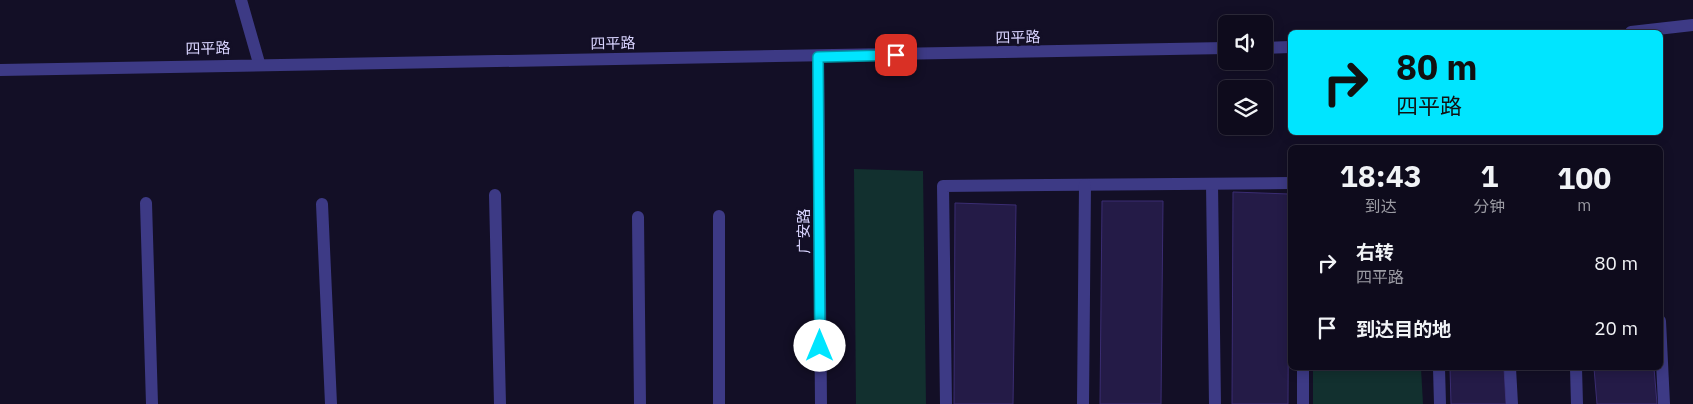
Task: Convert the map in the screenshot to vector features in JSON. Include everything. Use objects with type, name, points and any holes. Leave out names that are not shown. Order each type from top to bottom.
[{"type":"street","points":[[241,0],[259,63]]},
{"type":"street","points":[[1649,30],[1693,25]]},
{"type":"street","points":[[1273,48],[1288,47]]},
{"type":"street","name":"四平路","points":[[0,70],[259,63],[818,57],[1218,48]]},
{"type":"street","name":"广安路","points":[[818,57],[821,404]]},
{"type":"street","points":[[946,404],[943,186],[1288,183]]},
{"type":"street","points":[[1082,404],[1085,184]]},
{"type":"street","points":[[1212,184],[1215,404]]},
{"type":"street","points":[[495,196],[500,404]]},
{"type":"street","points":[[146,203],[152,404]]},
{"type":"street","points":[[322,204],[331,404]]},
{"type":"street","points":[[719,216],[719,404]]},
{"type":"street","points":[[638,217],[640,404]]},
{"type":"street","points":[[1303,370],[1303,404]]},
{"type":"street","points":[[1439,370],[1440,404]]},
{"type":"street","points":[[1510,370],[1512,404]]},
{"type":"street","points":[[1576,370],[1578,404]]},
{"type":"street","points":[[1662,370],[1664,404]]},
{"type":"green space","points":[[854,169],[923,171],[926,404],[856,404]]},
{"type":"green space","points":[[1313,370],[1421,370],[1423,404],[1313,404]]},
{"type":"building","points":[[1233,192],[1288,194],[1288,404],[1232,404]]},
{"type":"building","points":[[1102,201],[1163,201],[1161,404],[1100,404]]},
{"type":"building","points":[[955,203],[1016,205],[1013,404],[954,404]]},
{"type":"building","points":[[1450,370],[1504,370],[1506,404],[1451,404]]},
{"type":"building","points":[[1594,370],[1654,370],[1657,404],[1597,404]]},
{"type":"route","points":[[820,346],[818,57],[896,55]]}]
